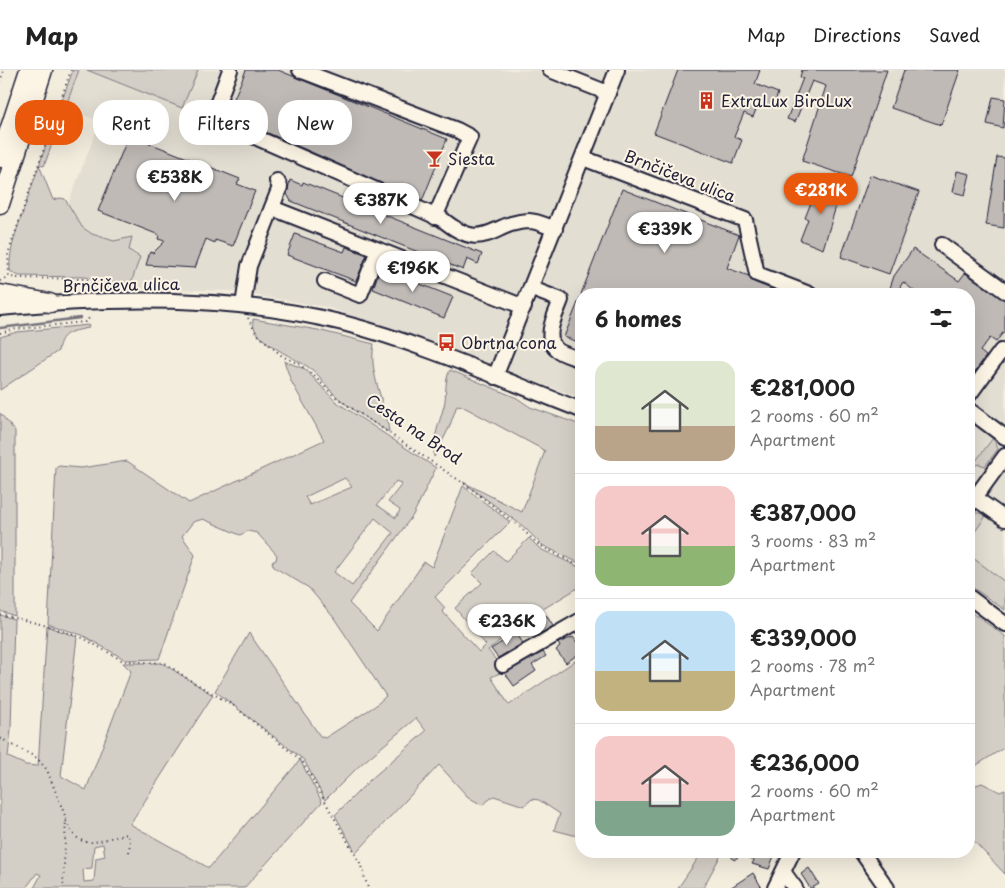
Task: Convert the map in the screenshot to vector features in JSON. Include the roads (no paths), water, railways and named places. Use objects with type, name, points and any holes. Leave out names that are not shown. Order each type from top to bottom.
[{"type":"main road","points":[[0,158],[29,70]]},
{"type":"main road","points":[[0,204],[43,70]]},
{"type":"main road","points":[[0,294],[50,303]]},
{"type":"street","points":[[230,70],[212,118],[435,216],[471,235],[492,234],[526,221],[532,221],[555,229]]},
{"type":"street","points":[[300,70],[448,126],[470,137],[435,216]]},
{"type":"street","points":[[550,70],[608,93]]},
{"type":"street","points":[[496,376],[617,70]]},
{"type":"street","name":"Brnčičeva ulica","points":[[583,158],[745,220],[757,274],[793,288]]},
{"type":"street","points":[[243,306],[250,266],[280,187],[276,181]]},
{"type":"street","points":[[272,208],[524,307]]},
{"type":"street","points":[[942,245],[1005,291]]},
{"type":"street","points":[[326,281],[360,295],[378,250]]},
{"type":"street","points":[[532,289],[561,300],[550,330],[550,340],[556,350],[575,358]]},
{"type":"street","name":"Brnčičeva ulica","points":[[0,308],[50,303],[95,305],[146,300],[243,306],[291,313],[370,330],[496,376],[575,408]]},
{"type":"street","points":[[975,387],[1001,351]]},
{"type":"street","points":[[975,414],[1005,437]]},
{"type":"street","points":[[975,498],[1005,456]]},
{"type":"street","points":[[975,503],[1005,518]]},
{"type":"street","points":[[975,602],[1005,624]]},
{"type":"street","points":[[503,666],[575,624]]},
{"type":"street","points":[[775,888],[790,858]]},
{"type":"street","points":[[866,858],[887,888]]},
{"type":"street","points":[[784,873],[795,888]]},
{"type":"waterway","points":[[0,328],[80,318]]},
{"type":"place","name":"ExtraLux BiroLux","points":[[707,101]]},
{"type":"place","name":"Siesta","points":[[434,159]]},
{"type":"place","name":"Obrtna cona","points":[[447,343]]}]
